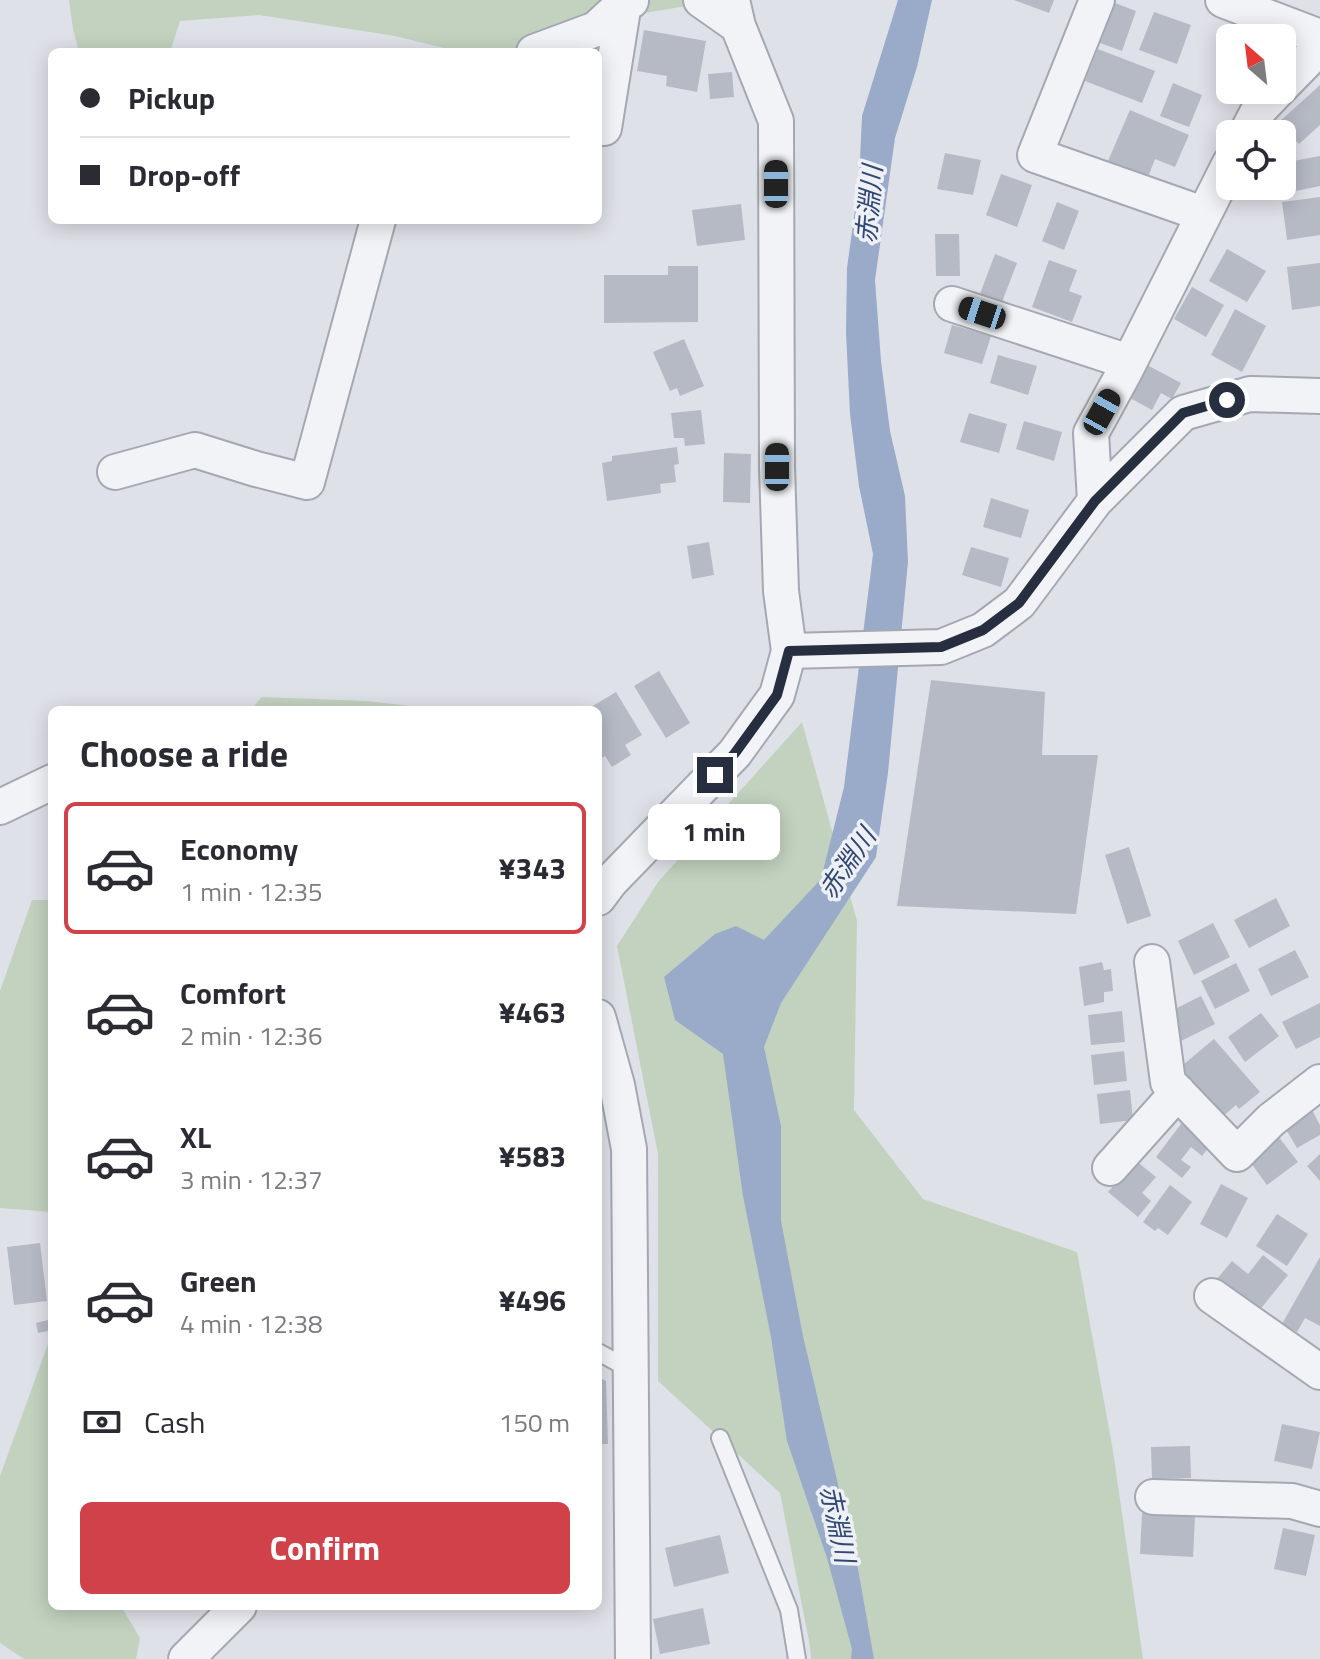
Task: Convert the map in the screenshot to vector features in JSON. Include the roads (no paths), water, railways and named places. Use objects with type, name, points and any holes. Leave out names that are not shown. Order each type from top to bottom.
[{"type":"street","points":[[602,893],[735,753],[777,695],[789,651],[781,591],[777,467],[776,121],[735,13],[701,0]]},
{"type":"street","points":[[1097,0],[1035,155],[1203,214]]},
{"type":"street","points":[[1223,0],[1320,37]]},
{"type":"street","points":[[545,48],[596,29],[629,1]]},
{"type":"street","points":[[604,128],[629,1]]},
{"type":"street","points":[[1296,72],[1320,47]]},
{"type":"street","points":[[1095,501],[1091,433],[1216,189]]},
{"type":"street","points":[[115,472],[195,450],[307,482],[377,224]]},
{"type":"street","points":[[952,304],[1129,362]]},
{"type":"street","points":[[789,651],[941,647],[983,630],[1019,603],[1095,501],[1183,413],[1250,394],[1320,396]]},
{"type":"street","points":[[0,807],[48,784]]},
{"type":"street","points":[[1152,962],[1168,1082],[1237,1154],[1271,1120],[1319,1084]]},
{"type":"street","points":[[602,1031],[617,1085],[629,1149],[633,1659]]},
{"type":"street","points":[[1110,1168],[1178,1092]]},
{"type":"street","points":[[1212,1296],[1320,1372]]},
{"type":"street","points":[[1153,1497],[1292,1501],[1320,1509]]},
{"type":"street","points":[[186,1659],[235,1610]]},
{"type":"lane","points":[[602,1354],[631,1370]]},
{"type":"lane","points":[[720,1438],[789,1610],[797,1659]]},
{"type":"water","name":"赤淵川","points":[[898,0],[932,0],[917,67],[895,138],[875,280],[890,431],[905,496],[908,562],[888,773],[876,857],[781,1003],[764,1047],[781,1126],[781,1221],[803,1336],[858,1569],[874,1659],[851,1659],[852,1649],[827,1558],[787,1441],[771,1337],[743,1196],[723,1054],[675,1020],[664,977],[715,934],[736,926],[764,940],[821,879],[844,787],[873,554],[859,486],[850,414],[847,268],[859,181],[862,116]]}]
